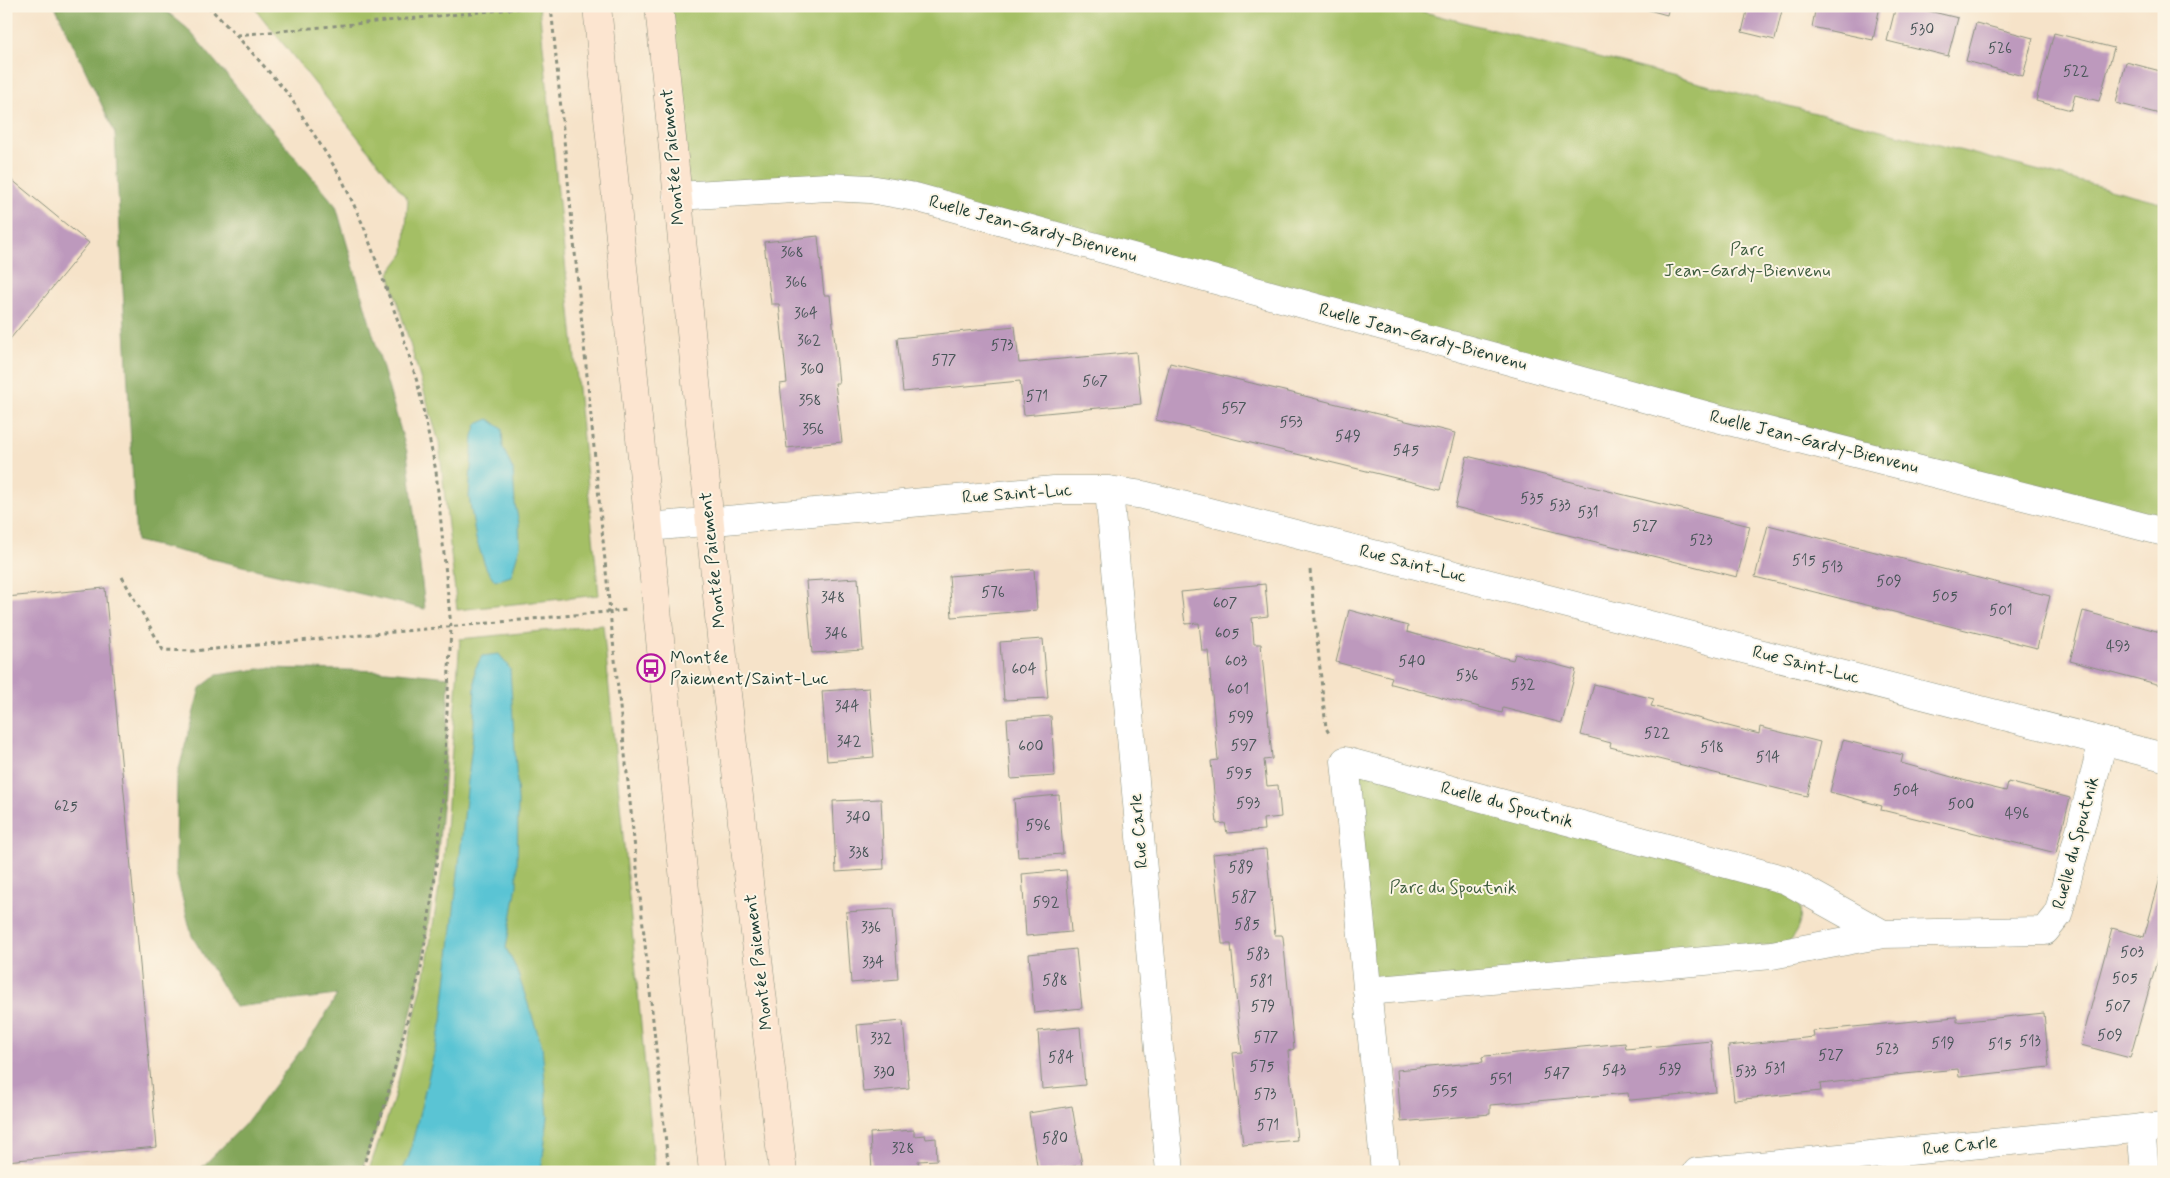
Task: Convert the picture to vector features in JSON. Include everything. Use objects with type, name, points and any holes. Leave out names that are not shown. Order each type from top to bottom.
[{"type":"main road","points":[[598,6],[713,1172]]},
{"type":"main road","name":"Montée Paiement","points":[[659,6],[725,678],[783,1172]]},
{"type":"street","name":"Ruelle Jean-Gardy-Bienvenu","points":[[677,196],[828,187],[870,189],[915,197],[1706,415],[2164,532]]},
{"type":"street","name":"Rue Saint-Luc","points":[[649,527],[1054,490],[1109,490],[1143,495],[2164,757]]},
{"type":"street","name":"Rue Carle","points":[[1109,490],[1170,1172]]},
{"type":"street","name":"Ruelle du Spoutnik","points":[[1367,991],[1772,955],[1883,934],[2045,931],[2058,915],[2103,741]]},
{"type":"street","name":"Ruelle du Spoutnik","points":[[1344,761],[1786,880],[1883,934]]},
{"type":"street","points":[[1344,761],[1385,1172]]},
{"type":"street","name":"Rue Carle","points":[[1697,1172],[2152,1127]]},
{"type":"street","points":[[2146,1172],[2152,1127]]},
{"type":"path","points":[[208,6],[289,95],[341,177],[364,227],[418,385],[436,471],[451,626],[443,796],[421,968],[385,1105],[361,1172]]},
{"type":"path","points":[[237,36],[545,6]]},
{"type":"path","points":[[551,6],[610,612],[669,1172]]},
{"type":"path","points":[[2158,262],[2164,237]]},
{"type":"path","points":[[1307,537],[1326,728],[1344,761]]},
{"type":"path","points":[[122,577],[163,650],[193,651],[657,607]]},
{"type":"green space","points":[[55,6],[160,6],[188,29],[336,206],[407,452],[425,609],[136,541],[115,133]]},
{"type":"green space","points":[[253,6],[539,6],[599,595],[457,610],[439,442],[389,273],[404,253],[408,200]]},
{"type":"green space","name":"Parc Jean-Gardy-Bienvenu","points":[[659,6],[1401,6],[2164,203],[2164,532],[915,197],[677,196]]},
{"type":"green space","points":[[603,625],[655,1172],[368,1172],[392,1105],[425,974],[444,858],[460,639]]},
{"type":"green space","points":[[266,668],[386,671],[449,677],[441,823],[433,896],[421,968],[410,1020],[395,1071],[361,1172],[197,1172],[245,1124],[317,1029],[337,995],[235,1007],[192,936],[176,873],[177,777],[200,688],[217,675]]},
{"type":"green space","name":"Parc du Spoutnik","points":[[1345,761],[1797,895],[1800,909],[1799,926],[1788,943],[1367,991]]},
{"type":"water","points":[[489,419],[502,429],[503,448],[513,470],[520,546],[511,576],[495,581],[486,568],[476,539],[469,497],[473,436],[477,424]]},
{"type":"water","points":[[499,654],[510,669],[518,801],[517,885],[506,948],[516,968],[542,1046],[548,1117],[541,1172],[402,1172],[409,1156],[442,1021],[474,725],[475,669],[482,656]]},
{"type":"building","points":[[1634,6],[1669,6],[1667,15]]},
{"type":"building","points":[[1727,6],[1783,6],[1775,40],[1742,32],[1747,11]]},
{"type":"building","points":[[1816,6],[1880,6],[1873,40],[1812,27]]},
{"type":"building","points":[[1896,6],[1908,6],[1958,18],[1948,56],[1887,41]]},
{"type":"building","points":[[1976,23],[2033,38],[2023,76],[1966,61]]},
{"type":"building","points":[[2054,33],[2114,48],[2099,101],[2075,95],[2071,110],[2036,101]]},
{"type":"building","points":[[2126,62],[2164,72],[2164,115],[2116,103]]},
{"type":"building","points":[[6,175],[89,243],[6,344]]},
{"type":"building","points":[[818,236],[824,295],[830,295],[839,383],[835,383],[842,442],[787,448],[780,384],[787,383],[779,304],[771,304],[764,242]]},
{"type":"building","points":[[1015,326],[1019,363],[1136,352],[1141,404],[1024,415],[1020,381],[903,392],[897,338]]},
{"type":"building","points":[[1170,363],[1455,433],[1441,489],[1156,420]]},
{"type":"building","points":[[1467,456],[1750,526],[1737,577],[1455,507]]},
{"type":"building","points":[[1768,525],[2050,596],[2037,648],[1755,577]]},
{"type":"building","points":[[1034,569],[1037,610],[952,617],[949,576]]},
{"type":"building","points":[[858,578],[863,650],[812,653],[806,581]]},
{"type":"building","points":[[1265,584],[1268,616],[1252,618],[1254,644],[1261,644],[1272,757],[1272,759],[1264,760],[1267,786],[1278,785],[1281,817],[1263,819],[1264,830],[1227,833],[1225,823],[1217,824],[1211,761],[1218,760],[1208,651],[1202,651],[1199,623],[1185,624],[1181,592]]},
{"type":"building","points":[[105,588],[157,1147],[6,1161],[6,597]]},
{"type":"building","points":[[1349,610],[1408,626],[1407,632],[1460,647],[1513,660],[1515,654],[1576,670],[1562,723],[1503,708],[1502,713],[1390,684],[1392,677],[1336,662]]},
{"type":"building","points":[[2083,611],[2164,633],[2164,686],[2070,661]]},
{"type":"building","points":[[1043,639],[1048,698],[1004,700],[1000,642]]},
{"type":"building","points":[[1594,684],[1654,699],[1651,706],[1759,734],[1760,727],[1820,742],[1807,796],[1610,747],[1611,743],[1581,735]]},
{"type":"building","points":[[869,688],[874,757],[827,761],[822,691]]},
{"type":"building","points":[[1051,716],[1055,776],[1011,779],[1007,719]]},
{"type":"building","points":[[1843,740],[1903,755],[1901,763],[1981,785],[2006,791],[2008,782],[2070,798],[2056,853],[1881,810],[1882,806],[1830,792]]},
{"type":"building","points":[[1059,795],[1063,854],[1018,857],[1014,799]]},
{"type":"building","points":[[881,799],[884,869],[836,872],[833,801]]},
{"type":"building","points":[[1266,849],[1275,935],[1282,935],[1283,937],[1294,1049],[1288,1051],[1297,1140],[1243,1145],[1233,1053],[1242,1052],[1231,944],[1222,944],[1213,854]]},
{"type":"building","points":[[2164,864],[2164,946],[2161,946],[2130,1058],[2081,1045],[2112,928],[2144,937]]},
{"type":"building","points":[[1066,870],[1071,932],[1026,936],[1022,874]]},
{"type":"building","points":[[893,909],[898,979],[851,983],[846,912]]},
{"type":"building","points":[[1076,949],[1082,1008],[1034,1013],[1029,954]]},
{"type":"building","points":[[2044,1013],[2049,1067],[1960,1077],[1958,1069],[1904,1074],[1820,1084],[1821,1091],[1734,1100],[1728,1046],[1814,1037],[1813,1031],[1955,1017],[1957,1017],[1957,1022]]},
{"type":"building","points":[[903,1021],[909,1088],[863,1092],[857,1025]]},
{"type":"building","points":[[1080,1027],[1085,1085],[1042,1089],[1038,1031]]},
{"type":"building","points":[[1711,1041],[1716,1092],[1631,1100],[1629,1100],[1628,1093],[1490,1105],[1490,1114],[1401,1122],[1397,1070],[1483,1062],[1482,1057],[1485,1056],[1625,1043],[1626,1049]]},
{"type":"building","points":[[1072,1106],[1082,1165],[1038,1172],[1029,1113]]},
{"type":"building","points":[[914,1130],[914,1136],[925,1135],[926,1139],[936,1138],[937,1160],[918,1161],[919,1172],[872,1172],[870,1133]]},
{"type":"place","name":"Montée Paiement/Saint-Luc","points":[[651,668]]}]
